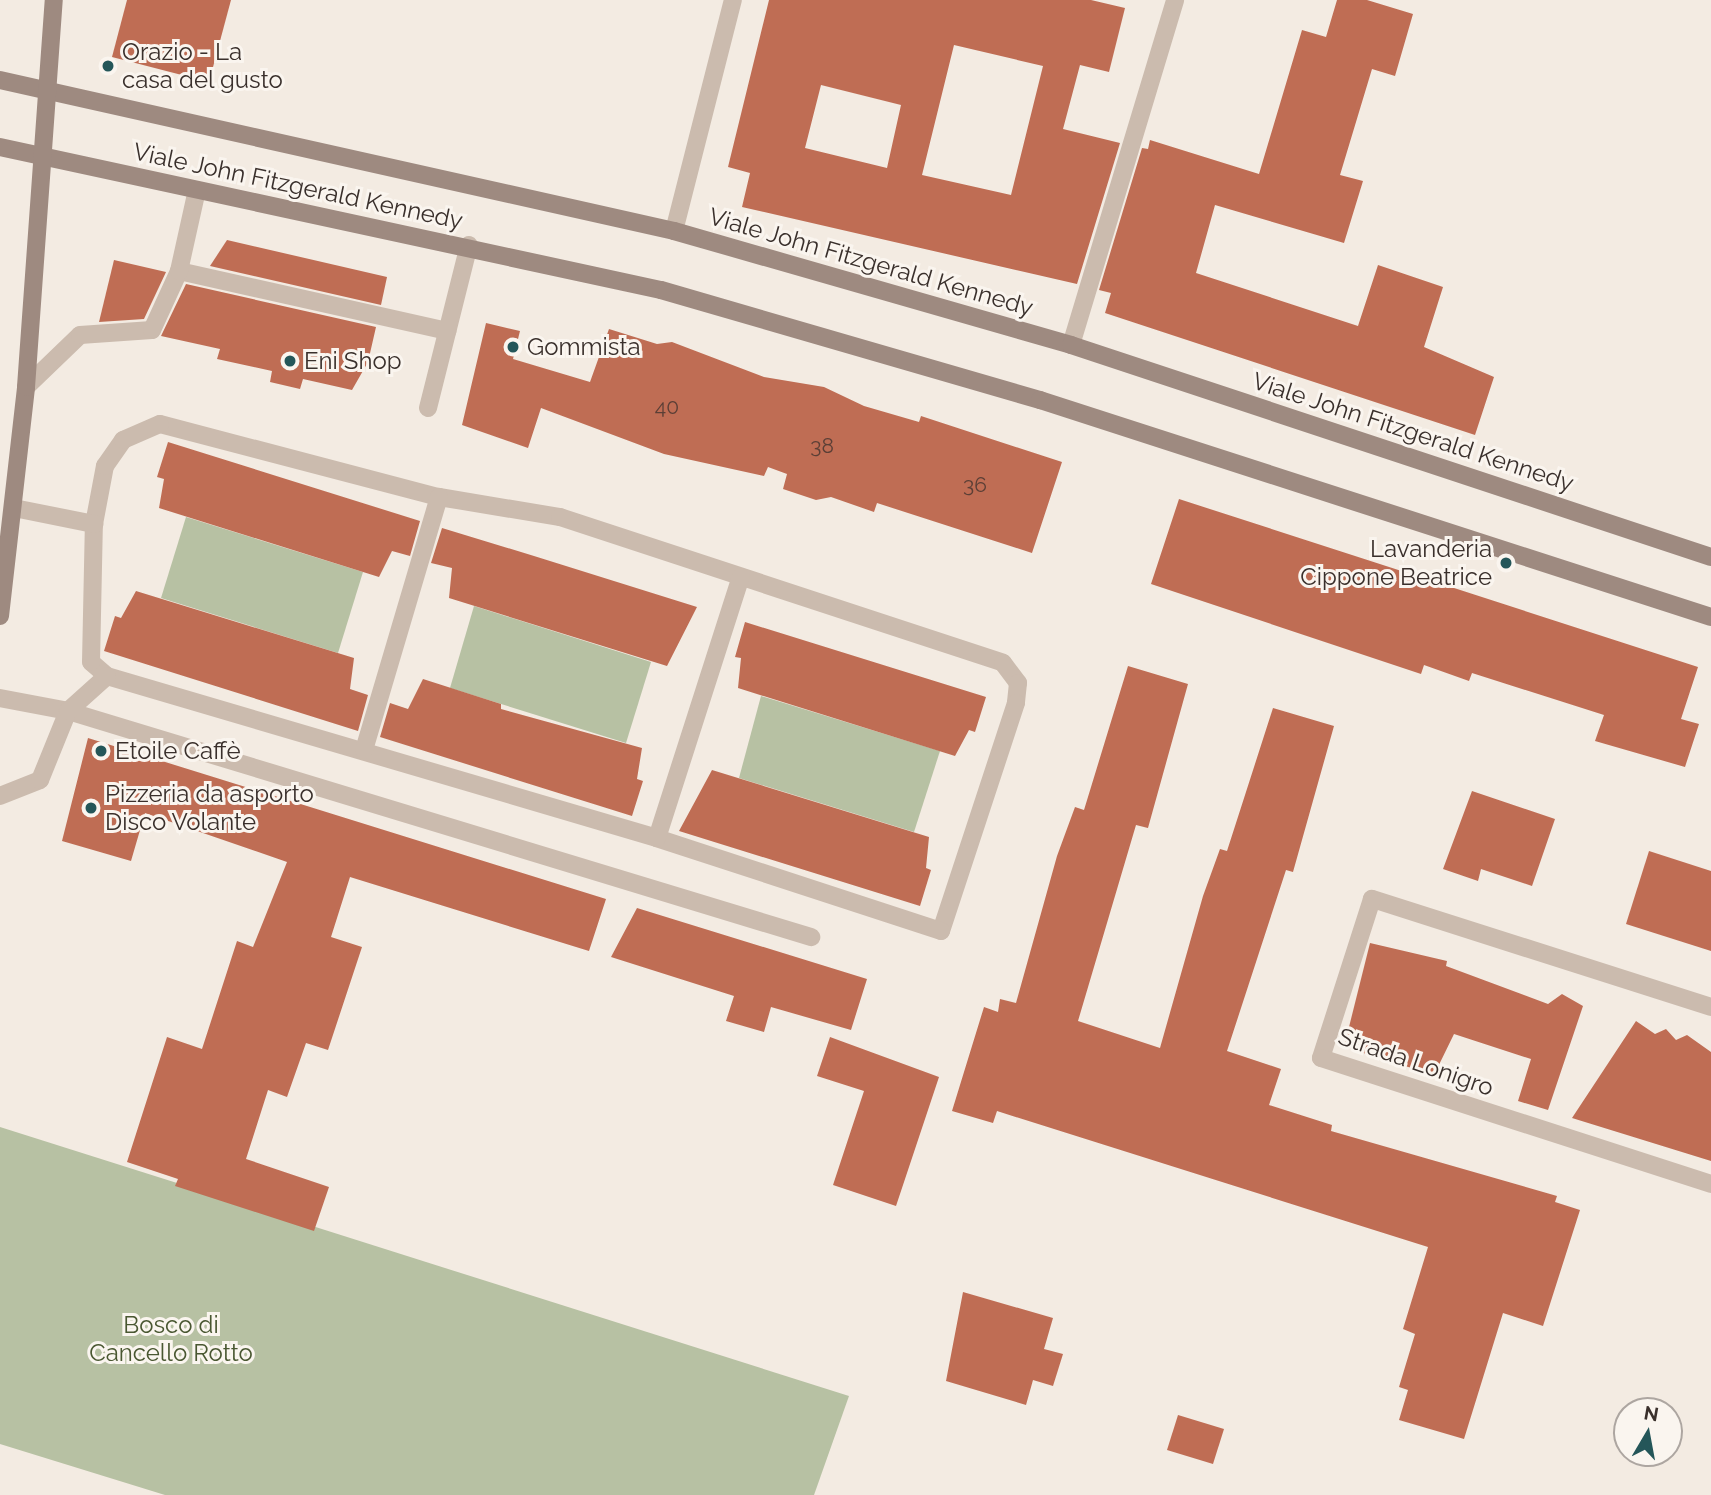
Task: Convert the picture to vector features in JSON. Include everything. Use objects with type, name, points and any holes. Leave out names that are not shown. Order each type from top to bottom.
[{"type":"main road","points":[[0,615],[26,387],[45,157],[54,0]]},
{"type":"main road","name":"Viale John Fitzgerald Kennedy","points":[[0,80],[674,231],[1071,345],[1711,557]]},
{"type":"main road","name":"Viale John Fitzgerald Kennedy","points":[[0,147],[469,246],[661,290],[1040,400],[1711,617]]},
{"type":"street","points":[[674,231],[733,0]]},
{"type":"street","points":[[1071,345],[1175,0]]},
{"type":"street","points":[[26,387],[80,335],[152,330],[179,271],[197,190]]},
{"type":"street","points":[[428,408],[469,246]]},
{"type":"street","points":[[179,271],[447,331]]},
{"type":"street","points":[[160,424],[439,498],[560,517],[1003,663],[1018,683],[1012,715],[941,931],[657,838],[107,676],[91,662],[94,524],[105,466],[123,440],[160,424]]},
{"type":"street","points":[[364,750],[439,498]]},
{"type":"street","points":[[14,508],[94,524]]},
{"type":"street","points":[[657,838],[741,577]]},
{"type":"street","points":[[0,796],[40,780],[68,711],[107,676]]},
{"type":"street","points":[[0,698],[68,711],[811,937]]},
{"type":"street","name":"Strada Lonigro","points":[[1711,1007],[1372,899],[1321,1058],[1711,1184]]},
{"type":"green space","points":[[186,517],[363,572],[338,653],[161,598]]},
{"type":"green space","points":[[474,606],[651,662],[626,743],[450,688]]},
{"type":"green space","points":[[761,696],[940,751],[914,832],[739,778]]},
{"type":"green space","name":"Bosco di Cancello Rotto","points":[[0,1127],[849,1396],[814,1495],[165,1495],[0,1444]]},
{"type":"building","points":[[127,0],[231,0],[209,82],[112,57]]},
{"type":"building","points":[[769,0],[1091,0],[1125,8],[1109,72],[1080,65],[1063,129],[1120,143],[1077,284],[742,207],[750,173],[728,167]],"holes":[[[954,45],[1043,66],[1011,195],[922,175]],[[821,85],[901,105],[887,168],[805,148]]]},
{"type":"building","points":[[1337,0],[1367,0],[1413,14],[1395,76],[1372,69],[1340,175],[1363,181],[1344,243],[1215,205],[1196,273],[1358,326],[1378,265],[1443,287],[1424,347],[1494,377],[1475,435],[1105,313],[1111,293],[1099,290],[1142,148],[1148,149],[1150,140],[1259,174],[1302,30],[1326,37]]},
{"type":"building","points":[[227,240],[387,277],[381,305],[210,266]]},
{"type":"building","points":[[114,260],[166,272],[144,319],[99,322]]},
{"type":"building","points":[[186,284],[376,327],[368,362],[352,390],[303,379],[300,389],[270,382],[272,371],[217,359],[220,349],[161,336]]},
{"type":"building","points":[[486,323],[520,331],[513,359],[590,382],[609,329],[657,344],[672,342],[764,377],[824,387],[864,406],[919,422],[921,416],[1062,462],[1032,553],[877,503],[874,512],[831,497],[816,500],[783,489],[787,474],[768,467],[764,476],[664,454],[541,408],[528,448],[462,425]]},
{"type":"building","points":[[168,442],[420,521],[410,556],[392,551],[379,577],[159,508],[164,479],[157,477]]},
{"type":"building","points":[[1179,499],[1698,667],[1681,719],[1699,724],[1685,767],[1595,741],[1604,715],[1472,673],[1469,681],[1424,665],[1421,674],[1151,584]]},
{"type":"building","points":[[442,528],[697,607],[667,666],[449,598],[452,568],[431,563]]},
{"type":"building","points":[[136,591],[354,658],[350,689],[368,695],[358,731],[104,651],[115,616],[121,618]]},
{"type":"building","points":[[745,622],[986,697],[975,732],[969,730],[955,756],[738,688],[741,658],[735,657]]},
{"type":"building","points":[[1128,666],[1188,684],[1148,828],[1136,825],[1078,1021],[1160,1048],[1203,896],[1220,849],[1227,851],[1273,708],[1334,726],[1293,872],[1286,870],[1227,1051],[1281,1069],[1269,1105],[1332,1125],[1331,1131],[1557,1196],[1555,1202],[1580,1210],[1543,1326],[1503,1313],[1464,1439],[1399,1420],[1408,1390],[1399,1387],[1415,1334],[1403,1329],[1428,1247],[997,1111],[993,1123],[952,1111],[984,1007],[998,1012],[1000,999],[1016,1003],[1057,856],[1075,807],[1084,810]]},
{"type":"building","points":[[423,679],[501,704],[501,709],[642,748],[637,779],[643,781],[632,816],[380,737],[390,703],[408,709]]},
{"type":"building","points":[[88,738],[606,899],[589,951],[350,877],[331,937],[362,947],[328,1050],[306,1043],[287,1097],[268,1090],[246,1159],[329,1187],[314,1231],[175,1186],[178,1179],[127,1162],[167,1037],[202,1049],[237,941],[253,947],[287,862],[145,813],[131,861],[62,841]]},
{"type":"building","points":[[712,770],[929,837],[926,868],[931,870],[920,906],[679,831]]},
{"type":"building","points":[[1472,791],[1555,819],[1532,886],[1481,869],[1478,881],[1443,869]]},
{"type":"building","points":[[1649,851],[1711,871],[1711,951],[1626,924]]},
{"type":"building","points":[[637,908],[867,979],[851,1030],[771,1007],[764,1032],[726,1021],[734,996],[611,957]]},
{"type":"building","points":[[1370,943],[1447,961],[1446,966],[1548,1004],[1562,994],[1583,1006],[1548,1110],[1518,1101],[1531,1059],[1454,1034],[1434,1075],[1344,1047]]},
{"type":"building","points":[[1636,1021],[1655,1034],[1666,1029],[1676,1040],[1687,1035],[1711,1052],[1711,1161],[1572,1118]]},
{"type":"building","points":[[830,1037],[939,1077],[896,1206],[833,1185],[864,1091],[817,1076]]},
{"type":"building","points":[[963,1292],[1053,1318],[1044,1349],[1063,1354],[1053,1386],[1033,1380],[1026,1405],[946,1381]]},
{"type":"building","points":[[1178,1415],[1224,1429],[1213,1464],[1167,1450]]},
{"type":"place","name":"Orazio - La casa del gusto","points":[[108,66]]},
{"type":"place","name":"Gommista","points":[[513,347]]},
{"type":"place","name":"Eni Shop","points":[[290,361]]},
{"type":"place","name":"Lavanderia Cippone Beatrice","points":[[1506,563]]},
{"type":"place","name":"Etoile Caffè","points":[[101,751]]},
{"type":"place","name":"Pizzeria da asporto Disco Volante","points":[[91,808]]}]
